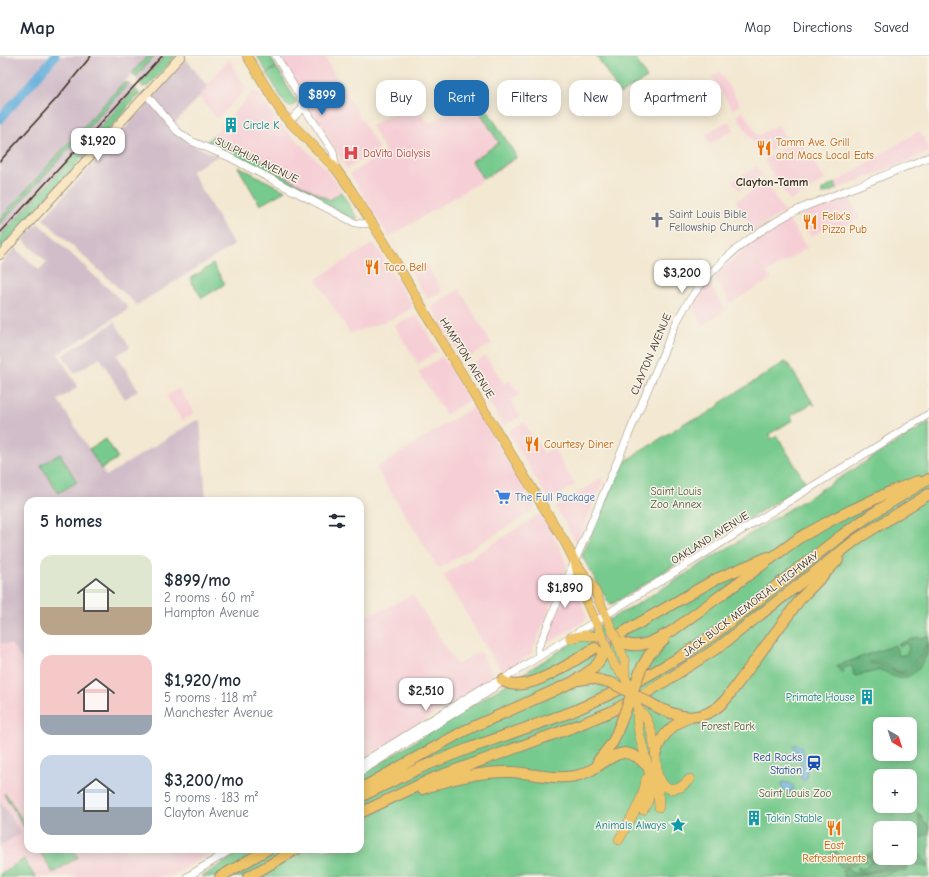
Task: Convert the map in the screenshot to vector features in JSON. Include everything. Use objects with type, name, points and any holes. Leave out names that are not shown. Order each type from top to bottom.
[{"type":"highway","points":[[784,549],[716,579],[617,635],[629,646],[649,644],[672,631],[784,549],[810,532],[899,488],[929,478]]},
{"type":"highway","name":"JACK BUCK MEMORIAL HIGHWAY","points":[[364,795],[438,760],[568,714],[638,681],[680,657],[713,635],[842,535],[929,478]]},
{"type":"highway","name":"JACK BUCK MEMORIAL HIGHWAY","points":[[364,811],[392,796],[439,776],[582,724],[615,710],[648,692],[719,647],[856,539],[929,494]]},
{"type":"highway","points":[[573,682],[591,678],[612,683],[670,712],[690,717],[696,717],[709,713],[721,705],[801,598],[856,539]]},
{"type":"highway","points":[[585,773],[608,750],[617,733],[640,669],[649,655],[672,631]]},
{"type":"highway","points":[[364,787],[450,739],[573,682],[594,668],[600,660],[604,642]]},
{"type":"highway","points":[[502,680],[510,685],[533,682],[595,648]]},
{"type":"highway","points":[[656,754],[662,738],[667,731],[676,723],[690,717]]},
{"type":"highway","points":[[392,796],[411,793],[464,777],[491,773],[512,772],[562,778],[580,776],[619,753],[630,753],[636,755],[647,766]]},
{"type":"highway","points":[[220,877],[261,853]]},
{"type":"highway","points":[[248,877],[290,853]]},
{"type":"main road","points":[[0,254],[181,56]]},
{"type":"main road","name":"HAMPTON AVENUE","points":[[247,56],[274,103],[289,122],[336,168],[372,222],[440,338],[566,544],[575,562],[590,581],[617,635],[625,662],[625,677],[638,709]]},
{"type":"main road","name":"HAMPTON AVENUE","points":[[575,562],[582,592],[595,622],[614,665],[625,677]]},
{"type":"main road","points":[[570,638],[585,635],[604,642]]},
{"type":"main road","points":[[638,709],[647,719],[656,754],[659,807]]},
{"type":"main road","points":[[638,709],[637,724],[645,752],[650,786],[650,796],[643,810]]},
{"type":"main road","points":[[619,840],[641,799],[645,786],[647,766]]},
{"type":"main road","points":[[657,773],[662,783],[669,789],[681,787],[690,779]]},
{"type":"street","name":"HAMPTON AVENUE","points":[[276,56],[301,97],[303,106],[333,151],[336,168]]},
{"type":"street","name":"SULPHUR AVENUE","points":[[146,94],[177,131],[191,141],[229,157],[355,223],[363,224],[372,222]]},
{"type":"street","points":[[289,122],[303,106]]},
{"type":"street","name":"CLAYTON AVENUE","points":[[538,657],[538,648],[679,316],[702,283],[749,240],[792,213],[929,157]]},
{"type":"street","name":"OAKLAND AVENUE","points":[[364,770],[490,691],[502,680],[538,657],[929,414]]},
{"type":"street","name":"OAKLAND AVENUE","points":[[364,762],[486,686],[502,680]]},
{"type":"street","points":[[187,877],[226,853]]},
{"type":"shaded area","points":[[0,56],[148,56],[0,219]]},
{"type":"shaded area","points":[[154,56],[165,56],[140,84],[135,77]]},
{"type":"shaded area","points":[[283,56],[324,56],[379,149],[347,169],[282,60]]},
{"type":"shaded area","points":[[186,59],[208,87],[174,124],[188,143],[218,156],[191,171],[234,245],[137,305],[43,219],[151,100]]},
{"type":"shaded area","points":[[229,59],[247,88],[217,119],[199,97],[208,88],[206,85]]},
{"type":"shaded area","points":[[720,72],[740,105],[733,109],[731,108],[721,92],[721,80],[714,80],[712,77]]},
{"type":"shaded area","points":[[129,83],[135,89],[0,237],[0,224]]},
{"type":"shaded area","points":[[254,91],[259,94],[277,121],[325,168],[343,191],[330,201],[276,172],[253,154],[249,158],[212,136]]},
{"type":"shaded area","points":[[743,111],[758,136],[778,124],[787,140],[762,156],[738,118]]},
{"type":"shaded area","points":[[489,113],[517,158],[389,237],[350,174],[385,151],[371,126],[388,116],[423,116],[430,123],[442,116],[489,116]]},
{"type":"shaded area","points":[[726,122],[730,123],[734,129],[710,144],[705,135]]},
{"type":"shaded area","points":[[919,131],[929,146],[929,153],[837,189],[835,183]]},
{"type":"shaded area","points":[[799,138],[825,180],[790,201],[764,160]]},
{"type":"shaded area","points":[[757,166],[762,176],[739,190],[733,181]]},
{"type":"shaded area","points":[[764,183],[768,185],[784,212],[754,231],[736,201]]},
{"type":"shaded area","points":[[844,196],[849,198],[860,218],[837,231],[832,224],[811,237],[799,216]]},
{"type":"shaded area","points":[[789,220],[807,248],[767,273],[771,279],[730,303],[714,276],[753,242]]},
{"type":"shaded area","points":[[37,224],[39,224],[128,308],[126,311],[58,354],[78,387],[58,400],[106,476],[198,420],[200,421],[206,497],[24,497],[24,664],[12,645],[0,643],[0,265],[15,248],[39,270],[47,262],[23,240]]},
{"type":"shaded area","points":[[374,243],[412,305],[412,308],[394,318],[350,334],[316,279]]},
{"type":"shaded area","points":[[425,263],[442,291],[428,299],[411,272]]},
{"type":"shaded area","points":[[707,283],[709,283],[726,310],[703,325],[691,305]]},
{"type":"shaded area","points":[[459,289],[492,344],[464,360],[431,307]]},
{"type":"shaded area","points":[[418,316],[438,351],[418,364],[394,325]]},
{"type":"shaded area","points":[[115,322],[130,347],[117,355],[138,390],[125,399],[100,358],[74,373],[63,355]]},
{"type":"shaded area","points":[[486,356],[504,384],[510,380],[519,395],[511,400],[520,416],[506,425],[502,423],[468,369],[469,366]]},
{"type":"shaded area","points":[[442,357],[468,399],[467,402],[446,415],[418,372]]},
{"type":"shaded area","points":[[179,388],[194,412],[182,421],[166,396]]},
{"type":"shaded area","points":[[471,408],[476,409],[535,508],[531,512],[438,568],[376,468]]},
{"type":"shaded area","points":[[524,422],[544,454],[553,448],[575,485],[551,500],[547,497],[509,434],[510,430]]},
{"type":"shaded area","points":[[602,478],[604,480],[579,539],[575,541],[556,508]]},
{"type":"shaded area","points":[[538,515],[541,515],[543,518],[560,548],[567,567],[531,654],[504,671],[501,671],[443,576]]},
{"type":"shaded area","points":[[573,584],[586,614],[586,618],[583,622],[550,642],[547,638],[570,585]]},
{"type":"shaded area","points":[[412,594],[457,665],[480,651],[495,676],[364,758],[364,616],[391,606]]},
{"type":"shaded area","points":[[0,643],[12,645],[24,664],[24,853],[209,853],[170,877],[0,877],[0,846],[20,833],[0,800]]},
{"type":"shaded area","points":[[0,800],[21,833],[0,846]]},
{"type":"green space","points":[[148,56],[154,56],[135,77],[132,73]]},
{"type":"green space","points":[[165,56],[176,56],[148,86],[143,87],[140,84]]},
{"type":"green space","points":[[257,56],[270,56],[276,67],[267,73]]},
{"type":"green space","points":[[597,56],[634,56],[647,78],[644,80],[630,80],[630,88],[622,93],[622,80],[612,80]]},
{"type":"green space","points":[[277,68],[296,101],[293,106],[285,104],[267,73]]},
{"type":"green space","points":[[123,83],[129,83],[0,224],[0,219]]},
{"type":"green space","points":[[135,89],[139,93],[139,96],[137,95],[127,107],[128,108],[0,249],[0,237]]},
{"type":"green space","points":[[489,113],[517,157],[483,179],[472,161],[499,143],[482,116],[489,116]]},
{"type":"green space","points":[[212,136],[249,158],[253,153],[276,172],[330,200],[341,192],[358,219],[350,217],[205,143]]},
{"type":"green space","points":[[238,167],[240,167],[285,191],[260,205]]},
{"type":"green space","points":[[835,183],[837,189],[822,194],[822,190]]},
{"type":"green space","points":[[213,264],[225,284],[202,298],[190,279]]},
{"type":"green space","name":"Saint Louis Zoo Annex","points":[[785,362],[788,364],[815,406],[812,403],[791,416],[793,420],[769,434],[772,439],[777,436],[806,483],[614,603],[610,604],[582,556],[621,464],[688,421],[698,419],[719,406],[720,403]]},
{"type":"green space","name":"Forest Park","points":[[929,422],[929,877],[202,877],[238,853],[364,853],[364,773]]},
{"type":"green space","points":[[106,439],[118,458],[101,469],[89,449]]},
{"type":"green space","points":[[60,454],[77,482],[58,493],[41,465]]},
{"type":"green space","points":[[929,635],[925,647],[913,665],[907,670],[901,672],[896,671],[879,662],[870,662],[871,664],[882,665],[897,673],[906,673],[916,664],[929,644],[926,655],[919,667],[909,676],[904,678],[898,678],[881,670],[855,676],[852,666],[843,668],[844,671],[842,673],[836,666],[895,645],[899,656],[907,654],[909,648],[907,643],[899,646],[898,644],[917,637],[921,638]]},
{"type":"green space","points":[[4,794],[6,794],[24,823],[24,826]]},
{"type":"green space","points":[[918,813],[921,815],[923,822],[929,825],[929,833],[918,839],[917,831],[920,829]]},
{"type":"green space","points":[[917,843],[918,852],[928,864],[929,868],[917,864]]},
{"type":"green space","points":[[836,851],[842,862],[852,862],[851,858],[858,858],[871,853],[873,853],[873,860],[870,861],[870,856],[865,857],[867,861],[858,860],[857,864],[840,867],[831,853]]},
{"type":"green space","points":[[41,853],[76,853],[78,857],[53,873]]},
{"type":"green space","points":[[24,859],[35,877],[0,877],[0,874]]},
{"type":"green space","points":[[873,862],[873,865],[890,865],[866,873],[857,871],[858,867],[861,869],[865,868],[869,863]]},
{"type":"green space","points":[[901,866],[908,866],[906,871],[896,871],[878,877],[844,877],[842,870],[848,868],[853,873],[863,874]]},
{"type":"water","points":[[796,744],[802,748],[806,760],[807,773],[805,781],[800,778],[802,770],[801,761],[792,746]]},
{"type":"water","points":[[783,782],[792,785],[794,788],[792,792],[786,792],[783,789],[781,785]]},
{"type":"waterway","points":[[0,119],[55,56]]},
{"type":"tunnel","points":[[595,648],[622,633]]},
{"type":"railway","points":[[0,161],[57,98],[91,56]]},
{"type":"railway","points":[[0,233],[162,56]]},
{"type":"place","name":"Circle K","points":[[231,125]]},
{"type":"place","name":"Tamm Ave. Grill and Macs Local Eats","points":[[764,148]]},
{"type":"place","name":"DaVita Dialysis","points":[[351,153]]},
{"type":"place","name":"Saint Louis Bible Fellowship Church","points":[[657,220]]},
{"type":"place","name":"Felix's Pizza Pub","points":[[810,222]]},
{"type":"place","name":"Taco Bell","points":[[372,267]]},
{"type":"place","name":"Courtesy Diner","points":[[532,444]]},
{"type":"place","name":"The Full Package","points":[[503,497]]},
{"type":"place","name":"Primate House","points":[[867,697]]},
{"type":"place","name":"Red Rocks Station","points":[[814,763]]},
{"type":"place","name":"Takin Stable","points":[[754,818]]},
{"type":"place","name":"Animals Always","points":[[678,825]]},
{"type":"place","name":"East Refreshments","points":[[834,828]]},
{"type":"district","name":"Clayton-Tamm","points":[[772,182]]},
{"type":"park label","name":"Saint Louis Zoo","points":[[795,793]]}]
